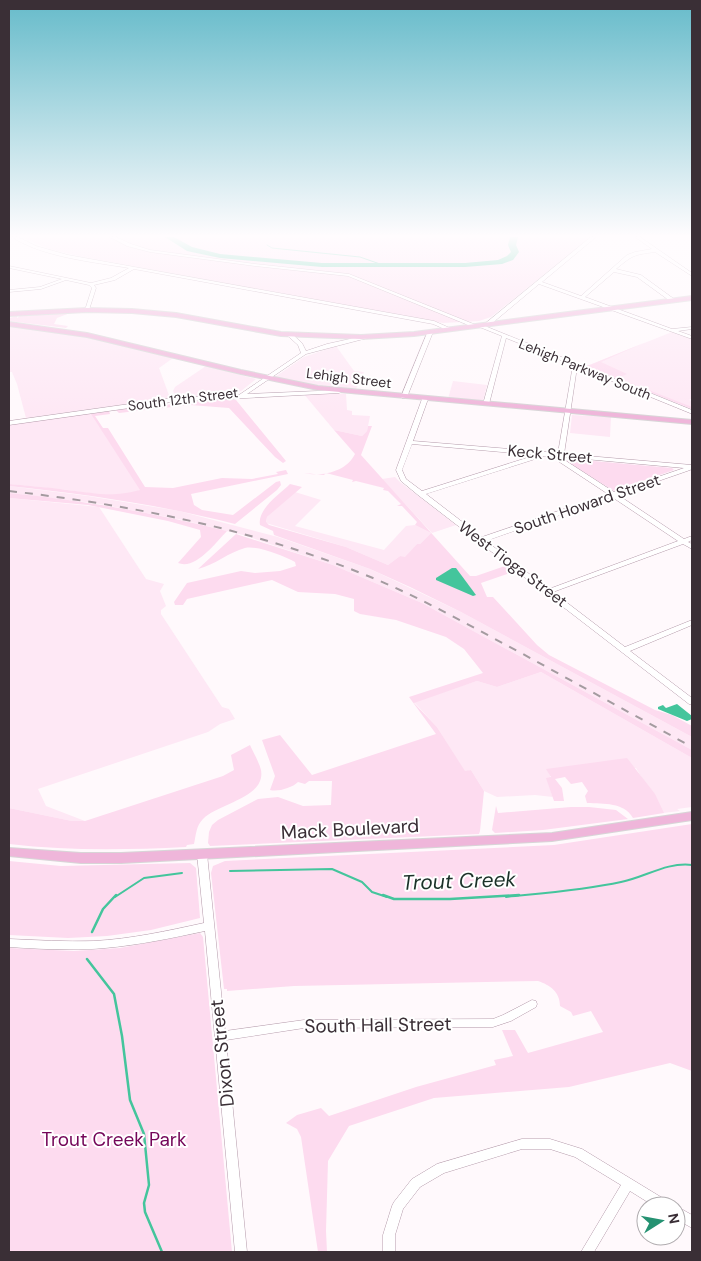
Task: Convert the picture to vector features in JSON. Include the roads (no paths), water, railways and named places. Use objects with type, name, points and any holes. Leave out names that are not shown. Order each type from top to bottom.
[{"type":"main road","points":[[9,315],[87,310],[162,313],[290,335],[375,336],[430,332],[692,298]]},
{"type":"main road","name":"Lehigh Street","points":[[9,324],[88,335],[265,378],[339,391],[692,422]]},
{"type":"main road","name":"Mack Boulevard","points":[[9,852],[81,858],[552,837],[692,816]]},
{"type":"street","points":[[87,310],[92,296]]},
{"type":"street","points":[[285,296],[434,323],[448,329]]},
{"type":"street","name":"Lehigh Parkway South","points":[[403,296],[692,412]]},
{"type":"street","points":[[488,324],[522,296]]},
{"type":"street","points":[[575,296],[692,338]]},
{"type":"street","points":[[666,296],[672,300]]},
{"type":"street","points":[[671,330],[692,328]]},
{"type":"street","points":[[404,397],[430,332]]},
{"type":"street","points":[[290,335],[300,344],[304,353]]},
{"type":"street","name":"South 12th Street","points":[[9,423],[155,402],[241,395],[304,353],[334,344],[375,336]]},
{"type":"street","points":[[486,404],[504,337]]},
{"type":"street","points":[[575,366],[560,460],[692,546]]},
{"type":"street","points":[[241,395],[339,391]]},
{"type":"street","name":"West Tioga Street","points":[[425,399],[398,474],[402,480],[692,702]]},
{"type":"street","name":"Keck Street","points":[[409,442],[692,467]]},
{"type":"street","points":[[420,494],[547,454]]},
{"type":"street","name":"South Howard Street","points":[[481,540],[692,467]]},
{"type":"street","points":[[549,591],[692,538]]},
{"type":"street","points":[[625,650],[692,622]]},
{"type":"street","name":"Dixon Street","points":[[202,854],[241,1252]]},
{"type":"street","points":[[9,943],[70,946],[105,944],[209,926]]},
{"type":"street","name":"South Hall Street","points":[[220,1036],[304,1024],[493,1023],[507,1018],[532,1004]]},
{"type":"street","points":[[390,1252],[392,1220],[402,1200],[416,1183],[441,1168],[508,1147],[536,1143],[564,1148],[578,1153],[648,1196]]},
{"type":"street","points":[[587,1252],[628,1184]]},
{"type":"waterway","name":"Trout Creek","points":[[506,897],[607,885],[630,880],[673,866],[692,865]]},
{"type":"waterway","name":"Trout Creek","points":[[230,871],[332,869],[362,882],[372,892],[387,897]]},
{"type":"waterway","name":"Trout Creek","points":[[115,897],[144,878],[182,873]]},
{"type":"waterway","name":"Trout Creek","points":[[92,932],[103,909],[116,895]]},
{"type":"waterway","name":"Trout Creek","points":[[383,895],[394,899],[450,899],[519,895]]},
{"type":"waterway","name":"Trout Creek","points":[[87,959],[114,994],[122,1036],[130,1100],[144,1134],[149,1185],[144,1203],[145,1212],[162,1252]]},
{"type":"railway","points":[[9,491],[101,504],[192,521],[236,532],[325,559],[427,603],[692,747]]},
{"type":"park label","name":"Trout Creek Park","points":[[114,1139]]}]
